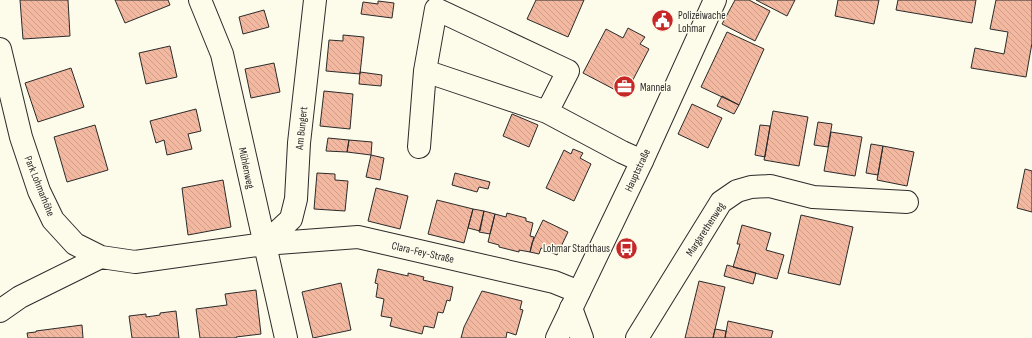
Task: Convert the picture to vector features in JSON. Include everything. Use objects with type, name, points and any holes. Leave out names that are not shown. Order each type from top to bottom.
[{"type":"street","name":"Mühlenweg","points":[[200,0],[222,54],[286,338]]},
{"type":"street","name":"Am Bungert","points":[[264,244],[291,219],[296,199],[299,143],[315,0]]},
{"type":"street","name":"Hauptstraße","points":[[557,338],[642,161],[715,0]]},
{"type":"street","points":[[419,147],[425,71],[438,5],[568,71],[547,112]]},
{"type":"street","name":"Park Lohmarhöhe","points":[[0,49],[21,137],[40,191],[53,220],[75,244],[101,257],[135,262],[264,244]]},
{"type":"street","points":[[425,71],[547,112],[642,161]]},
{"type":"street","name":"Margarethenweg","points":[[637,338],[721,202],[737,191],[751,186],[770,186],[813,197],[907,202]]},
{"type":"street","name":"Clara-Fey-Straße","points":[[264,244],[358,237],[554,282],[575,300]]},
{"type":"street","points":[[0,311],[20,297],[101,257]]},
{"type":"street","points":[[575,300],[582,338]]},
{"type":"building","points":[[20,0],[68,0],[70,36],[23,39]]},
{"type":"building","points":[[115,0],[168,0],[170,5],[125,23]]},
{"type":"building","points":[[536,0],[584,0],[568,37],[527,19]]},
{"type":"building","points":[[735,0],[749,0],[770,11],[755,41],[722,24]]},
{"type":"building","points":[[756,0],[795,0],[787,16]]},
{"type":"building","points":[[838,0],[879,0],[874,24],[835,16]]},
{"type":"building","points":[[898,0],[976,0],[972,23],[896,10]]},
{"type":"building","points":[[996,0],[1032,0],[1032,43],[1026,77],[971,68],[975,48],[1004,54],[1008,32],[990,29]]},
{"type":"building","points":[[378,1],[394,3],[392,18],[361,14],[363,2],[378,4]]},
{"type":"building","points":[[264,10],[269,27],[243,34],[239,17]]},
{"type":"building","points":[[628,28],[645,37],[640,44],[649,49],[625,95],[583,73],[606,29],[623,38]]},
{"type":"building","points":[[727,32],[764,49],[739,105],[701,87]]},
{"type":"building","points":[[343,35],[364,37],[360,74],[326,71],[329,40],[343,41]]},
{"type":"building","points":[[170,46],[177,77],[146,84],[139,53]]},
{"type":"building","points":[[274,63],[280,92],[251,98],[245,69]]},
{"type":"building","points":[[71,68],[84,107],[38,122],[25,83]]},
{"type":"building","points":[[360,72],[382,75],[381,86],[359,84]]},
{"type":"building","points":[[324,91],[353,94],[350,129],[320,126]]},
{"type":"building","points":[[722,96],[739,105],[734,114],[717,106]]},
{"type":"building","points":[[692,104],[722,118],[708,148],[678,134]]},
{"type":"building","points":[[196,109],[201,131],[188,134],[192,149],[167,155],[164,140],[156,143],[150,121]]},
{"type":"building","points":[[773,111],[808,117],[799,166],[764,160]]},
{"type":"building","points":[[512,114],[538,125],[529,147],[503,136]]},
{"type":"building","points":[[818,122],[832,124],[828,147],[814,145]]},
{"type":"building","points":[[95,125],[108,170],[67,182],[54,137]]},
{"type":"building","points":[[760,125],[770,126],[765,157],[755,155]]},
{"type":"building","points":[[831,132],[862,137],[855,176],[824,171]]},
{"type":"building","points":[[328,138],[349,140],[347,152],[326,151]]},
{"type":"building","points":[[349,140],[372,142],[371,155],[347,152]]},
{"type":"building","points":[[871,144],[883,146],[878,175],[866,173]]},
{"type":"building","points":[[883,146],[914,152],[907,186],[877,180]]},
{"type":"building","points":[[573,149],[583,153],[580,158],[591,164],[574,201],[546,188],[564,150],[571,154]]},
{"type":"building","points":[[371,155],[384,158],[380,180],[366,177]]},
{"type":"building","points":[[1025,169],[1032,171],[1032,212],[1017,208]]},
{"type":"building","points":[[317,173],[335,174],[335,180],[348,181],[345,211],[314,209]]},
{"type":"building","points":[[455,173],[490,182],[488,189],[479,187],[477,192],[452,185]]},
{"type":"building","points":[[223,180],[231,227],[188,235],[182,188]]},
{"type":"building","points":[[376,188],[408,196],[400,229],[368,221]]},
{"type":"building","points":[[437,200],[473,209],[464,243],[428,234]]},
{"type":"building","points":[[473,209],[484,211],[480,231],[468,228]]},
{"type":"building","points":[[484,211],[495,214],[490,234],[479,232]]},
{"type":"building","points":[[507,213],[526,218],[526,221],[533,223],[530,236],[534,237],[530,252],[519,250],[519,252],[499,247],[499,245],[488,242],[495,214],[506,217]]},
{"type":"building","points":[[801,215],[853,227],[840,285],[788,273]]},
{"type":"building","points":[[543,220],[568,232],[557,255],[541,248],[539,254],[530,252],[532,243]]},
{"type":"building","points":[[742,225],[771,233],[766,250],[784,255],[777,279],[733,267],[740,244],[737,244]]},
{"type":"building","points":[[727,265],[756,273],[753,284],[724,276]]},
{"type":"building","points":[[378,269],[408,276],[408,273],[424,277],[423,280],[453,287],[450,301],[447,300],[443,313],[438,312],[434,328],[424,326],[422,334],[390,326],[392,318],[381,316],[384,299],[376,297],[378,284],[375,283]]},
{"type":"building","points":[[699,281],[725,287],[713,338],[685,338]]},
{"type":"building","points":[[341,283],[351,330],[313,338],[302,292]]},
{"type":"building","points":[[256,290],[261,334],[236,338],[200,338],[196,309],[227,305],[225,294]]},
{"type":"building","points":[[482,291],[522,301],[520,309],[523,310],[516,335],[507,332],[506,338],[461,338],[464,327]]},
{"type":"building","points":[[176,311],[179,338],[132,338],[129,316],[146,314],[146,317]]},
{"type":"building","points":[[728,321],[773,331],[771,338],[725,338]]},
{"type":"building","points":[[82,325],[83,338],[28,338],[27,333],[36,331]]},
{"type":"building","points":[[715,329],[726,331],[725,338],[713,338]]},
{"type":"place","name":"Polizeiwache Lohmar","points":[[662,21]]},
{"type":"place","name":"Mannela","points":[[624,87]]},
{"type":"place","name":"Lohmar Stadthaus","points":[[626,248]]}]
